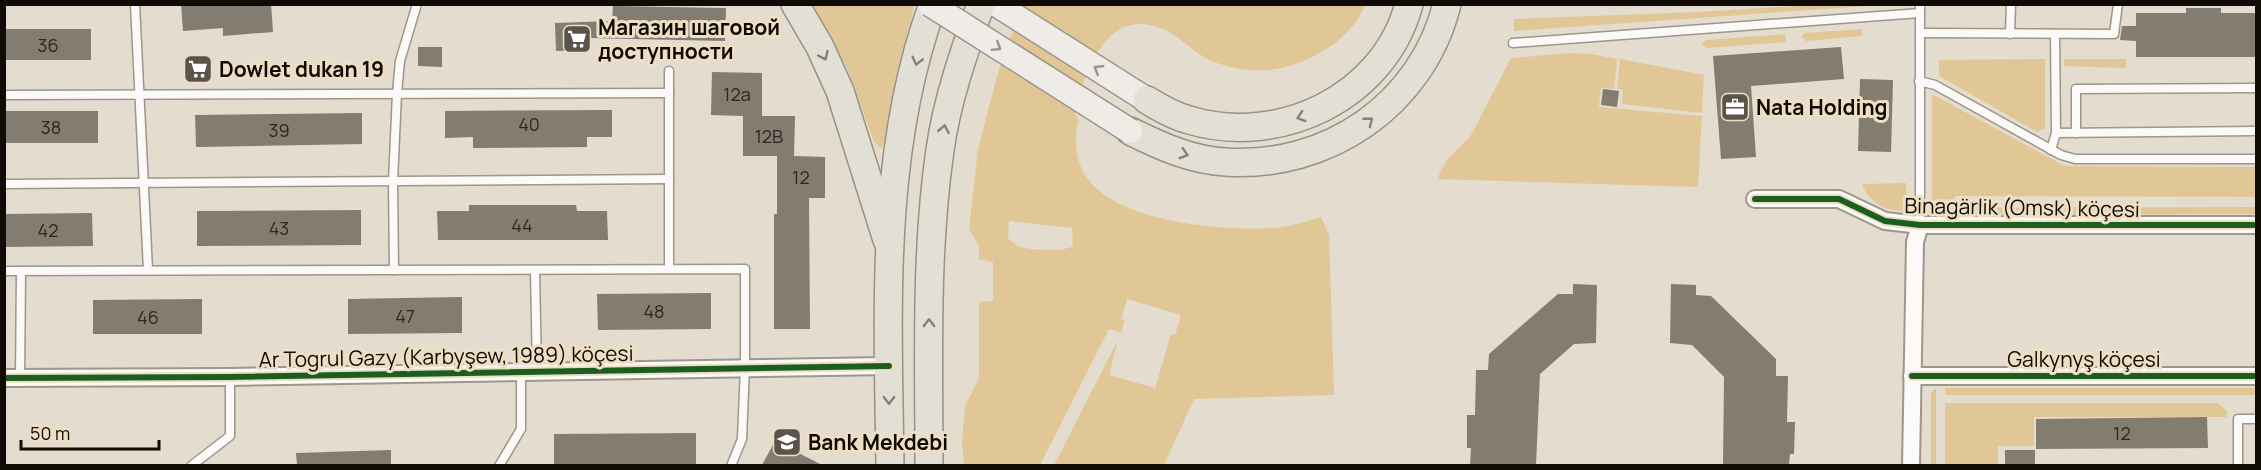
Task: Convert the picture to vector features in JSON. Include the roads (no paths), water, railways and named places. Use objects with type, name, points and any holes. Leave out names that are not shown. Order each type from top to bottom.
[{"type":"main road","points":[[795,4],[820,47],[840,91],[890,249]]},
{"type":"main road","points":[[890,465],[890,249],[900,145],[907,100],[932,4],[1130,131],[1176,152],[1200,159],[1223,162],[1267,162],[1291,158],[1325,146],[1358,129],[1403,90],[1432,46],[1446,4]]},
{"type":"main road","points":[[929,465],[929,250],[940,150],[955,79],[981,4]]},
{"type":"main road","points":[[996,4],[1166,111],[1188,120],[1226,127],[1264,126],[1305,117],[1342,98],[1374,70],[1396,37],[1410,4]]},
{"type":"main road","points":[[929,369],[946,465]]},
{"type":"street","name":"Binagärlik (Omsk) köçesi","points":[[1755,199],[1839,199],[1885,221],[1920,225],[2256,225]]},
{"type":"street","points":[[1911,465],[1915,242],[1920,225]]},
{"type":"street","name":"Ar Togrul Gazy (Karbyşew, 1989) köçesi","points":[[12,378],[230,377],[889,366]]},
{"type":"street","name":"Galkynyş köçesi","points":[[1912,376],[2256,376]]},
{"type":"lane","points":[[135,4],[148,270]]},
{"type":"lane","points":[[394,270],[393,181],[397,93],[400,61],[417,4]]},
{"type":"lane","points":[[2010,34],[2011,4]]},
{"type":"lane","points":[[1920,33],[2114,34],[2118,4]]},
{"type":"lane","points":[[1513,43],[1920,9],[1920,225]]},
{"type":"lane","points":[[2051,150],[2056,133],[2055,34]]},
{"type":"lane","points":[[669,71],[669,269]]},
{"type":"lane","points":[[1920,81],[1935,85],[2051,150],[2074,159],[2256,159]]},
{"type":"lane","points":[[2076,133],[2076,89],[2256,88]]},
{"type":"lane","points":[[4,94],[669,93]]},
{"type":"lane","points":[[2056,133],[2256,131]]},
{"type":"lane","points":[[4,184],[669,179]]},
{"type":"lane","points":[[4,271],[745,269],[742,439],[731,465]]},
{"type":"lane","points":[[12,378],[21,271]]},
{"type":"lane","points":[[499,465],[521,429],[529,372],[535,271]]},
{"type":"lane","points":[[191,465],[230,436],[230,377]]},
{"type":"lane","points":[[2238,465],[2238,418],[2256,419]]},
{"type":"place","name":"Магазин шаговой доступности","points":[[577,39]]},
{"type":"place","name":"Dowlet dukan 19","points":[[198,69]]},
{"type":"place","name":"Nata Holding","points":[[1735,107]]},
{"type":"place","name":"Bank Mekdebi","points":[[787,442]]}]
